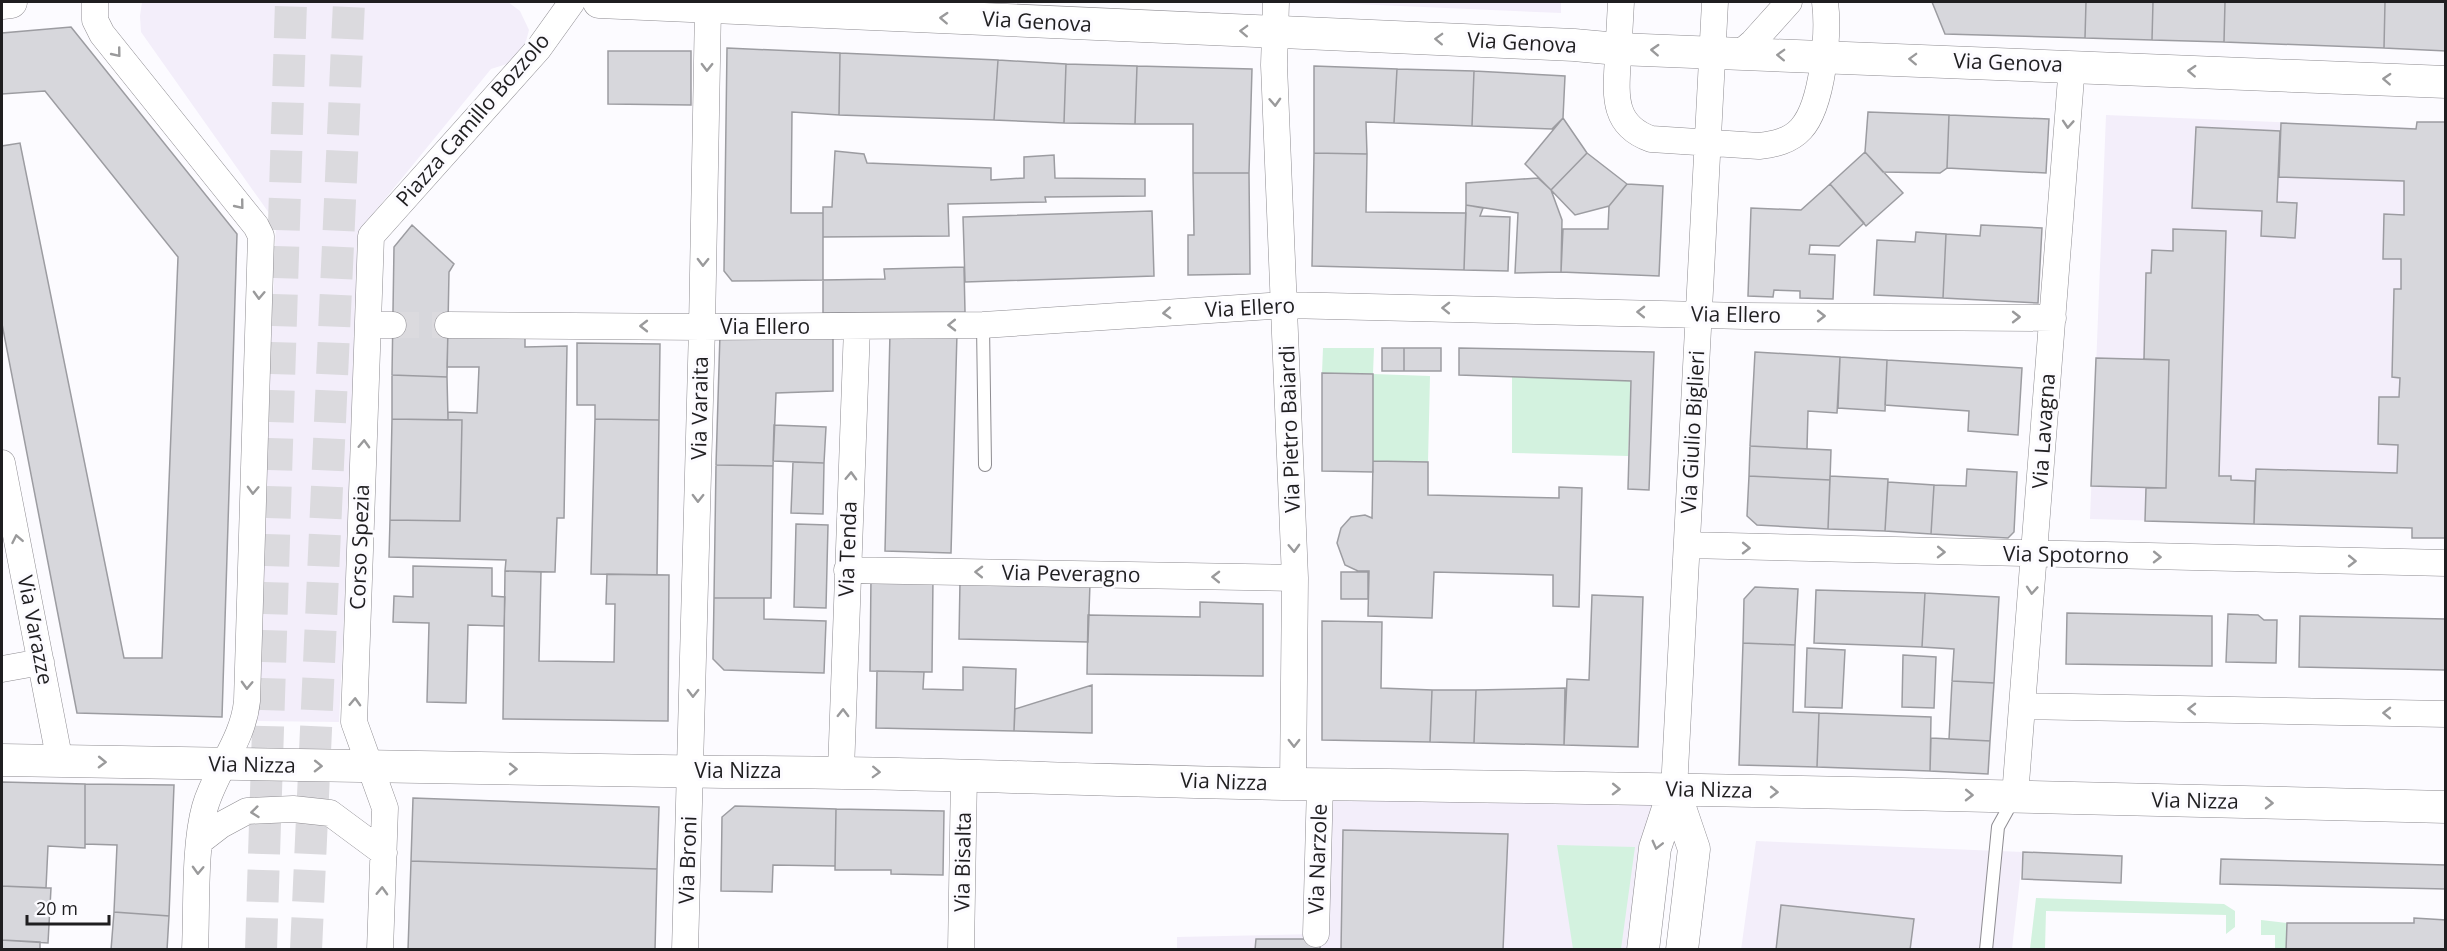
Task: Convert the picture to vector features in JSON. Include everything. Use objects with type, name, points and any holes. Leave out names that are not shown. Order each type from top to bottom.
[{"type":"street","points":[[2,3],[10,2]]},
{"type":"street","points":[[95,2],[95,20],[102,34],[256,226],[261,236],[247,701],[245,721],[222,764],[205,807],[199,842],[195,950]]},
{"type":"street","name":"Piazza Camillo Bozzolo","points":[[371,236],[539,48],[572,2]]},
{"type":"street","name":"Via Genova","points":[[599,2],[1618,49],[2072,65],[2445,82]]},
{"type":"street","name":"Via Pietro Baiardi","points":[[1276,2],[1274,65],[1295,578],[1306,784]]},
{"type":"street","points":[[1621,2],[1616,96],[1623,117],[1629,126],[1638,134],[1651,139],[1759,146],[1792,137],[1806,122],[1817,99],[1824,56],[1825,2]]},
{"type":"street","name":"Via Giulio Biglieri","points":[[1674,790],[1709,144],[1726,53],[1715,2]]},
{"type":"street","points":[[1726,53],[1753,42],[1789,2]]},
{"type":"street","name":"Via Varaita","points":[[691,771],[708,8]]},
{"type":"street","name":"Via Lavagna","points":[[2015,796],[2072,65]]},
{"type":"street","name":"Corso Spezia","points":[[371,236],[380,325],[354,722],[385,808],[380,950]]},
{"type":"street","name":"Via Ellero","points":[[448,325],[702,327],[983,325],[1285,305],[1700,315],[2053,318]]},
{"type":"street","name":"Via Tenda","points":[[841,771],[857,327]]},
{"type":"street","name":"Via Varazze","points":[[2,463],[60,762]]},
{"type":"street","name":"Via Spotorno","points":[[1687,545],[2445,563]]},
{"type":"street","name":"Via Peveragno","points":[[847,570],[1295,578]]},
{"type":"street","points":[[2,669],[41,662]]},
{"type":"street","points":[[2023,706],[2445,714]]},
{"type":"street","name":"Via Nizza","points":[[2,760],[369,767],[841,771],[1306,784],[2015,796],[2445,807]]},
{"type":"street","name":"Via Broni","points":[[685,950],[691,771]]},
{"type":"street","name":"Via Bisalta","points":[[961,950],[964,775]]},
{"type":"street","name":"Via Narzole","points":[[1306,784],[1316,934]]},
{"type":"street","points":[[1643,950],[1655,848],[1674,790]]},
{"type":"street","points":[[1674,790],[1694,849],[1682,950]]},
{"type":"street","points":[[199,842],[221,825],[247,811],[293,809],[330,813],[384,853]]},
{"type":"lane","points":[[983,325],[985,465]]},
{"type":"lane","points":[[1986,950],[1998,827],[2015,796]]},
{"type":"shaded area","points":[[142,2],[508,2],[520,11],[529,30],[524,49],[516,61],[491,69],[363,226],[339,722],[257,721],[276,223],[141,32]]},
{"type":"shaded area","points":[[1309,2],[1561,2],[1561,13]]},
{"type":"shaded area","points":[[2106,115],[2445,129],[2445,529],[2090,519]]},
{"type":"shaded area","points":[[1320,784],[1655,797],[1637,949],[1177,950],[1177,937],[1316,934]]},
{"type":"shaded area","points":[[1756,841],[2023,852],[2012,949],[1741,950]]},
{"type":"green space","points":[[1323,348],[1374,348],[1373,374],[1322,373]]},
{"type":"green space","points":[[1373,374],[1430,376],[1428,462],[1373,461]]},
{"type":"green space","points":[[1512,376],[1631,381],[1628,456],[1512,453]]},
{"type":"green space","points":[[1557,845],[1635,847],[1621,949],[1573,949]]},
{"type":"green space","points":[[2036,898],[2224,904],[2235,911],[2235,927],[2226,934],[2226,915],[2046,911],[2045,949],[2030,949]]},
{"type":"green space","points":[[2261,920],[2287,923],[2286,949],[2275,949],[2275,935],[2261,935]]},
{"type":"building","points":[[1932,2],[2086,2],[2085,38],[1945,34]]},
{"type":"building","points":[[2086,2],[2153,2],[2152,40],[2085,38]]},
{"type":"building","points":[[2153,2],[2225,2],[2224,42],[2152,40]]},
{"type":"building","points":[[2225,2],[2385,2],[2384,48],[2224,42]]},
{"type":"building","points":[[2385,2],[2446,2],[2446,51],[2384,48]]},
{"type":"building","points":[[71,27],[237,234],[222,717],[77,713],[2,324],[2,146],[20,143],[124,658],[162,658],[178,257],[45,91],[2,94],[2,33]]},
{"type":"building","points":[[727,48],[840,53],[839,115],[792,112],[791,213],[823,213],[823,280],[732,281],[724,271]]},
{"type":"building","points":[[608,51],[691,51],[691,105],[608,104]]},
{"type":"building","points":[[840,53],[998,60],[994,120],[839,115]]},
{"type":"building","points":[[998,60],[1066,64],[1064,123],[994,120]]},
{"type":"building","points":[[1066,64],[1137,66],[1135,124],[1064,123]]},
{"type":"building","points":[[1137,66],[1252,69],[1249,173],[1193,173],[1193,124],[1135,124]]},
{"type":"building","points":[[1314,66],[1397,69],[1394,123],[1366,122],[1367,154],[1314,153]]},
{"type":"building","points":[[1397,69],[1474,71],[1472,126],[1394,123]]},
{"type":"building","points":[[1474,71],[1565,76],[1563,118],[1552,129],[1472,126]]},
{"type":"building","points":[[1868,112],[1949,115],[1947,168],[1940,173],[1883,172],[1865,152]]},
{"type":"building","points":[[1949,115],[2049,119],[2046,173],[1947,168]]},
{"type":"building","points":[[1563,118],[1587,153],[1551,190],[1525,164]]},
{"type":"building","points":[[2417,122],[2446,122],[2445,538],[2412,538],[2412,528],[2254,524],[2256,469],[2397,473],[2398,445],[2378,444],[2379,397],[2399,397],[2400,378],[2392,377],[2394,289],[2401,289],[2401,259],[2383,259],[2384,214],[2404,215],[2404,181],[2279,177],[2281,123],[2416,129]]},
{"type":"building","points":[[2196,127],[2280,131],[2277,202],[2297,203],[2295,238],[2261,236],[2262,211],[2192,208]]},
{"type":"building","points":[[835,151],[864,154],[867,163],[991,168],[991,180],[1024,178],[1024,157],[1054,155],[1055,178],[1145,179],[1145,196],[1045,197],[1046,202],[948,204],[949,236],[823,237],[823,207],[832,207]]},
{"type":"building","points":[[1865,152],[1903,193],[1866,226],[1830,184]]},
{"type":"building","points":[[1314,153],[1367,154],[1366,212],[1466,213],[1464,270],[1312,266]]},
{"type":"building","points":[[1587,153],[1627,184],[1609,206],[1575,215],[1551,190]]},
{"type":"building","points":[[1193,173],[1249,173],[1250,274],[1188,275],[1188,235],[1194,235]]},
{"type":"building","points":[[1538,178],[1551,190],[1562,220],[1561,272],[1515,273],[1518,213],[1466,205],[1466,183]]},
{"type":"building","points":[[1627,184],[1663,186],[1659,276],[1561,272],[1563,229],[1608,229],[1609,206]]},
{"type":"building","points":[[1830,184],[1864,223],[1839,246],[1810,245],[1809,254],[1835,255],[1833,299],[1800,298],[1800,291],[1774,290],[1773,297],[1748,296],[1751,208],[1801,210]]},
{"type":"building","points":[[1466,205],[1483,208],[1480,216],[1510,217],[1508,271],[1464,270]]},
{"type":"building","points":[[1152,211],[1154,276],[965,282],[963,217]]},
{"type":"building","points":[[412,225],[454,264],[449,272],[447,377],[392,375],[394,247]]},
{"type":"building","points":[[1981,225],[2042,228],[2038,303],[1943,298],[1946,234],[1980,236]]},
{"type":"building","points":[[2173,229],[2226,231],[2219,476],[2231,476],[2231,480],[2255,481],[2254,524],[2145,521],[2146,488],[2166,488],[2169,360],[2144,359],[2146,273],[2151,273],[2152,250],[2173,251]]},
{"type":"building","points":[[1916,232],[1946,234],[1943,298],[1874,295],[1877,240],[1915,242]]},
{"type":"building","points":[[964,267],[965,312],[823,313],[823,280],[885,279],[884,269]]},
{"type":"building","points":[[448,331],[525,334],[525,347],[567,346],[564,518],[557,518],[555,572],[505,571],[506,560],[389,557],[390,520],[460,521],[462,420],[448,420],[448,412],[477,413],[479,367],[447,367]]},
{"type":"building","points":[[833,332],[833,391],[776,393],[773,466],[716,465],[720,334]]},
{"type":"building","points":[[890,332],[957,333],[951,553],[885,551]]},
{"type":"building","points":[[577,343],[660,344],[659,420],[595,419],[595,405],[577,405]]},
{"type":"building","points":[[1382,348],[1404,348],[1404,371],[1382,371]]},
{"type":"building","points":[[1404,348],[1441,348],[1441,371],[1404,371]]},
{"type":"building","points":[[1459,348],[1654,352],[1649,490],[1628,489],[1631,381],[1459,375]]},
{"type":"building","points":[[1755,352],[1840,357],[1837,413],[1808,411],[1807,449],[1750,446]]},
{"type":"building","points":[[1840,357],[1887,360],[1885,411],[1838,408]]},
{"type":"building","points":[[2096,358],[2169,360],[2166,488],[2091,486]]},
{"type":"building","points":[[1887,360],[2022,368],[2018,435],[1968,431],[1969,411],[1885,405]]},
{"type":"building","points":[[1322,373],[1373,374],[1373,472],[1322,471]]},
{"type":"building","points":[[392,375],[447,377],[448,420],[392,419]]},
{"type":"building","points":[[392,419],[462,420],[460,521],[390,520]]},
{"type":"building","points":[[595,419],[659,420],[657,575],[591,574]]},
{"type":"building","points":[[774,425],[826,427],[824,463],[773,461]]},
{"type":"building","points":[[1750,446],[1831,450],[1830,480],[1749,476]]},
{"type":"building","points":[[1373,461],[1428,462],[1428,495],[1559,498],[1559,487],[1582,488],[1579,607],[1553,606],[1553,575],[1434,572],[1432,618],[1368,616],[1369,571],[1358,571],[1345,565],[1337,543],[1341,528],[1351,517],[1365,515],[1372,518]]},
{"type":"building","points":[[793,462],[824,463],[823,514],[791,513]]},
{"type":"building","points":[[716,465],[773,466],[771,598],[714,598]]},
{"type":"building","points":[[1967,469],[2017,472],[2014,532],[2008,538],[1931,534],[1934,485],[1966,486]]},
{"type":"building","points":[[1749,476],[1830,480],[1828,529],[1757,525],[1747,516]]},
{"type":"building","points":[[1830,476],[1888,479],[1885,531],[1828,529]]},
{"type":"building","points":[[1888,482],[1934,485],[1931,534],[1885,531]]},
{"type":"building","points":[[796,524],[828,525],[826,608],[794,607]]},
{"type":"building","points":[[413,566],[492,568],[492,596],[505,597],[504,626],[468,625],[466,703],[427,702],[429,623],[393,622],[394,596],[413,597]]},
{"type":"building","points":[[505,571],[541,572],[539,661],[614,662],[615,604],[606,604],[607,574],[669,575],[668,721],[503,719]]},
{"type":"building","points":[[1341,572],[1368,572],[1368,599],[1341,599]]},
{"type":"building","points":[[871,576],[933,577],[932,672],[870,671]]},
{"type":"building","points":[[960,581],[1090,583],[1088,642],[959,639]]},
{"type":"building","points":[[1755,587],[1798,589],[1795,645],[1743,643],[1744,599]]},
{"type":"building","points":[[1816,590],[1925,593],[1922,647],[1814,643]]},
{"type":"building","points":[[1925,593],[1999,597],[1994,683],[1952,681],[1954,649],[1922,647]]},
{"type":"building","points":[[1592,595],[1643,597],[1638,747],[1564,745],[1567,679],[1589,680]]},
{"type":"building","points":[[714,598],[764,598],[764,619],[826,621],[824,673],[724,670],[713,659]]},
{"type":"building","points":[[1200,602],[1263,604],[1263,676],[1087,674],[1088,615],[1200,617]]},
{"type":"building","points":[[2067,613],[2212,616],[2212,666],[2066,664]]},
{"type":"building","points":[[2228,614],[2258,615],[2264,620],[2277,620],[2276,663],[2226,662]]},
{"type":"building","points":[[2300,616],[2446,619],[2445,670],[2299,667]]},
{"type":"building","points":[[1322,621],[1382,622],[1381,688],[1432,690],[1430,742],[1322,740]]},
{"type":"building","points":[[1743,643],[1795,645],[1793,712],[1819,713],[1817,767],[1739,765]]},
{"type":"building","points":[[1807,648],[1845,650],[1842,708],[1805,707]]},
{"type":"building","points":[[1903,655],[1936,657],[1934,708],[1902,707]]},
{"type":"building","points":[[963,667],[1016,669],[1014,731],[876,728],[877,671],[924,672],[923,689],[963,690]]},
{"type":"building","points":[[1952,681],[1994,683],[1990,741],[1949,739]]},
{"type":"building","points":[[1092,685],[1092,733],[1014,731],[1015,709]]},
{"type":"building","points":[[1565,688],[1564,745],[1474,743],[1476,690]]},
{"type":"building","points":[[1432,690],[1476,690],[1474,743],[1430,742]]},
{"type":"building","points":[[1819,713],[1931,717],[1930,771],[1817,767]]},
{"type":"building","points":[[1931,738],[1990,741],[1988,774],[1930,771]]},
{"type":"building","points":[[2,782],[85,784],[85,848],[48,846],[46,888],[2,886]]},
{"type":"building","points":[[85,784],[174,785],[169,916],[114,912],[117,845],[85,844]]},
{"type":"building","points":[[413,798],[659,807],[657,869],[411,861]]},
{"type":"building","points":[[735,806],[836,809],[835,866],[773,865],[772,892],[721,891],[722,817]]},
{"type":"building","points":[[836,809],[944,811],[943,875],[891,874],[891,870],[835,870]]},
{"type":"building","points":[[1343,830],[1508,834],[1503,950],[1341,950]]},
{"type":"building","points":[[2023,852],[2122,856],[2121,883],[2022,879]]},
{"type":"building","points":[[2221,859],[2446,865],[2446,889],[2220,884]]},
{"type":"building","points":[[411,861],[657,869],[655,950],[408,950]]},
{"type":"building","points":[[2,886],[51,888],[48,943],[2,940]]},
{"type":"building","points":[[1781,905],[1914,919],[1910,950],[1776,950]]},
{"type":"building","points":[[114,912],[169,916],[167,950],[111,950]]},
{"type":"building","points":[[2414,918],[2446,920],[2446,950],[2286,950],[2287,923],[2414,923]]},
{"type":"building","points":[[1256,939],[1320,939],[1320,950],[1255,950]]},
{"type":"building","points":[[2,940],[40,942],[40,950],[2,950]]},
{"type":"tunnel","points":[[261,950],[291,2]]},
{"type":"tunnel","points":[[306,950],[349,2]]},
{"type":"tunnel","points":[[393,325],[448,325]]}]
